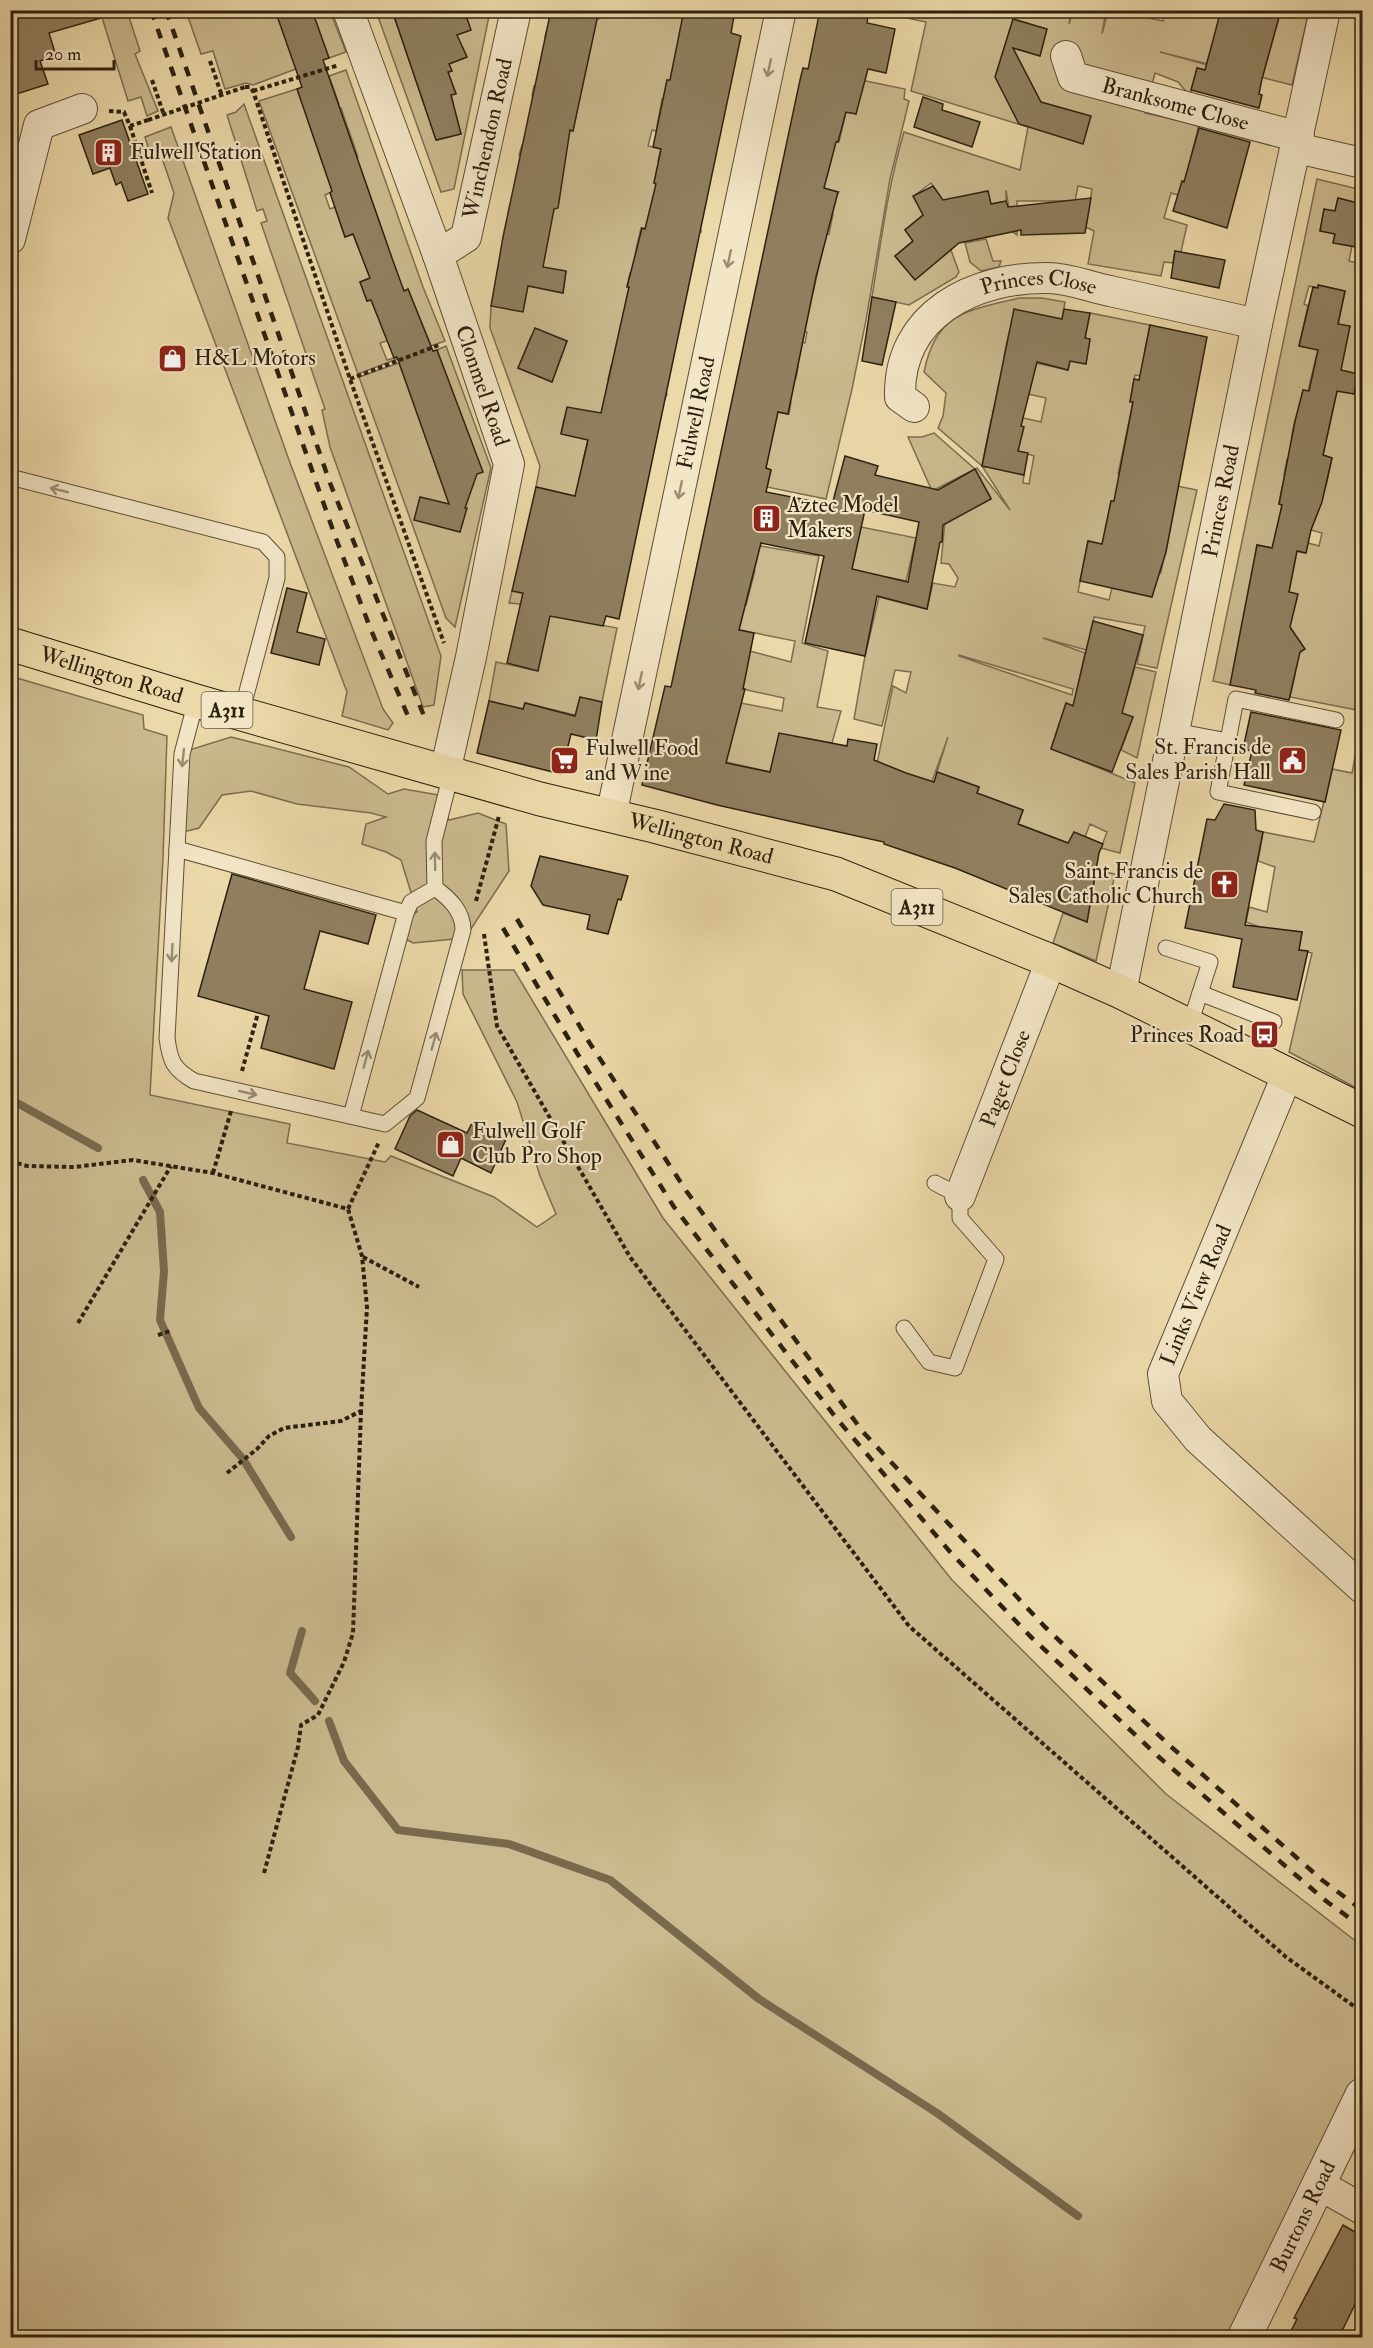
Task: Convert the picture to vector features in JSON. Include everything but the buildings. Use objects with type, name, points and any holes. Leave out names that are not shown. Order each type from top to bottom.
[{"type":"main road","name":"Wellington Road","points":[[10,644],[196,701],[505,789],[836,874],[1051,961],[1121,992],[1190,1024],[1362,1111]]},
{"type":"street","name":"Clonmel Road","points":[[348,10],[438,255],[509,464],[448,773]]},
{"type":"street","name":"Winchendon Road","points":[[438,255],[466,237],[516,10]]},
{"type":"street","name":"Fulwell Road","points":[[611,816],[781,10]]},
{"type":"street","name":"Princes Road","points":[[1121,992],[1257,324],[1325,10]]},
{"type":"street","name":"Branksome Close","points":[[1066,56],[1073,77],[1298,142]]},
{"type":"street","points":[[10,239],[39,126],[82,109]]},
{"type":"street","points":[[1298,142],[1362,163]]},
{"type":"street","name":"Princes Close","points":[[914,406],[900,397],[900,376],[914,337],[936,310],[972,290],[1006,280],[1050,278],[1257,324]]},
{"type":"street","name":"Paget Close","points":[[947,1190],[1051,961]]},
{"type":"street","name":"Links View Road","points":[[1288,1073],[1163,1374],[1167,1401],[1198,1439],[1362,1588]]},
{"type":"street","name":"Burtons Road","points":[[1244,2337],[1362,2095]]},
{"type":"street","points":[[1320,2185],[1362,2209]]},
{"type":"lane","points":[[10,477],[263,542],[277,557],[277,579],[241,714]]},
{"type":"lane","points":[[1313,812],[1218,792],[1236,699],[1336,720]]},
{"type":"lane","points":[[196,701],[182,754],[167,1038],[170,1058],[180,1072],[194,1081],[385,1124],[417,1098],[464,930],[453,902],[435,888]]},
{"type":"lane","points":[[1175,731],[1228,741]]},
{"type":"lane","points":[[435,888],[434,842],[448,773]]},
{"type":"lane","points":[[177,849],[406,913]]},
{"type":"lane","points":[[351,1116],[406,913],[411,902],[435,888]]},
{"type":"lane","points":[[1166,948],[1210,962],[1190,1024]]},
{"type":"lane","points":[[1200,993],[1274,1022]]},
{"type":"lane","points":[[904,1328],[929,1362],[955,1368],[996,1259],[960,1218],[947,1190]]},
{"type":"path","points":[[253,91],[365,57]]},
{"type":"path","points":[[210,61],[222,96]]},
{"type":"path","points":[[152,80],[164,115]]},
{"type":"path","points":[[130,126],[244,87],[250,87],[253,91],[350,379],[447,652]]},
{"type":"path","points":[[82,109],[124,112],[152,193]]},
{"type":"path","points":[[350,379],[466,336]]},
{"type":"path","points":[[474,907],[505,789]]},
{"type":"path","points":[[483,929],[487,940],[497,1026],[630,1257],[909,1626],[1286,1957],[1362,2012]]},
{"type":"path","points":[[213,1173],[258,1013]]},
{"type":"path","points":[[264,1873],[298,1748],[301,1725],[318,1715],[335,1683],[353,1633],[367,1307],[362,1256],[348,1209],[376,1151],[385,1124]]},
{"type":"path","points":[[10,1161],[27,1166],[74,1167],[133,1160],[213,1173],[348,1209]]},
{"type":"path","points":[[78,1323],[171,1166]]},
{"type":"path","points":[[362,1256],[419,1287]]},
{"type":"path","points":[[158,1335],[170,1331]]},
{"type":"path","points":[[227,1473],[257,1449],[269,1436],[284,1428],[341,1421],[361,1411]]},
{"type":"shaded area","points":[[869,10],[1071,11],[1069,24],[1073,11],[1106,11],[1102,34],[1108,11],[1151,11],[1149,18],[1163,21],[1166,11],[1221,11],[1264,69],[1281,11],[1309,11],[1292,85],[1160,52],[1226,70],[1224,75],[1197,68],[1190,96],[1178,82],[1155,73],[1145,113],[1199,125],[1191,157],[1200,187],[1183,181],[1178,195],[1171,193],[1164,218],[1187,225],[1181,252],[1175,251],[1173,263],[1164,262],[1161,276],[1088,264],[1094,231],[1086,227],[1092,189],[1078,186],[1075,201],[1017,201],[1017,235],[1013,232],[1006,190],[1006,201],[991,204],[987,191],[945,204],[931,183],[914,196],[923,215],[905,230],[913,241],[895,256],[915,279],[951,250],[959,272],[956,277],[909,305],[872,297],[889,193],[904,132],[1020,170],[1028,127],[911,91],[926,22]]},
{"type":"shaded area","points":[[100,11],[127,11],[140,51],[135,54],[158,111],[147,116],[141,97],[128,101]]},
{"type":"shaded area","points":[[186,11],[291,11],[296,69],[253,85],[246,83],[225,89],[213,51],[201,54]]},
{"type":"shaded area","points":[[312,11],[330,11],[346,52],[329,58]]},
{"type":"shaded area","points":[[376,11],[392,11],[398,28],[441,13],[441,11],[449,11],[453,20],[472,14],[471,11],[490,11],[454,189],[441,192]],"holes":[[[433,18],[446,53],[463,48],[467,57],[449,64],[452,71],[417,83],[399,31]],[[450,78],[456,93],[451,95],[453,102],[448,105],[452,117],[456,115],[461,134],[437,140],[419,89]]]},
{"type":"shaded area","points":[[601,11],[697,11],[682,23],[679,35],[728,92],[667,80],[665,93],[692,104],[662,99],[657,126],[685,132],[684,137],[652,130],[648,146],[661,149],[658,161],[679,166],[657,168],[654,183],[659,185],[649,218],[701,230],[701,232],[654,222],[652,231],[641,228],[636,250],[661,256],[630,273],[627,286],[641,290],[616,363],[611,366],[608,380],[667,394],[662,406],[608,415],[564,419],[561,433],[588,440],[583,460],[575,620],[617,628],[602,702],[590,699],[587,718],[525,703],[523,709],[489,701],[496,662],[533,670],[520,604],[509,603],[512,591],[533,596],[558,492],[536,487],[540,466],[490,328],[491,306],[529,279],[550,224],[508,215],[510,204],[543,210],[558,207],[564,165],[519,155],[522,145],[556,152],[569,130],[573,131],[578,106],[532,96],[534,86],[580,96],[590,48],[545,37],[546,32],[599,19]],"holes":[[[544,268],[566,271],[563,292]],[[531,336],[567,341],[552,382],[518,368]]]},
{"type":"shaded area","points":[[346,70],[423,287],[445,341],[431,346],[408,289],[387,341],[380,343],[387,360],[397,357],[397,359],[358,374],[259,101],[297,89],[307,117],[339,104],[329,76]],"holes":[[[341,108],[358,157],[325,169],[308,121]],[[358,162],[380,224],[345,237],[335,207],[330,209],[325,195],[338,189]],[[355,238],[403,288],[367,301],[360,282],[370,278]]]},
{"type":"shaded area","points":[[861,80],[905,89],[904,99],[909,101],[890,179],[852,389],[826,499],[767,487],[771,470],[754,466],[777,412],[789,414],[791,402],[771,398],[787,376],[796,378],[798,367],[792,366],[793,341],[805,343],[807,332],[783,327],[813,293],[823,248],[805,229],[829,234],[833,214],[817,209],[834,199],[839,192],[814,186],[827,176],[832,155],[823,139],[839,142],[846,112],[856,114]]},
{"type":"shaded area","points":[[244,104],[441,656],[434,705],[423,707],[330,447],[322,410],[325,409],[261,223],[267,221],[263,209],[257,211],[227,115],[236,112]]},
{"type":"shaded area","points":[[171,127],[289,460],[383,709],[393,723],[388,730],[342,716],[347,692],[168,218],[174,193],[162,158],[151,157],[145,137]]},
{"type":"shaded area","points":[[1317,179],[1362,190],[1361,204],[1338,198],[1335,211],[1324,209],[1320,231],[1335,234],[1334,243],[1352,246],[1349,261],[1362,264],[1362,711],[1290,697],[1295,674],[1279,670],[1302,651],[1302,645],[1298,639],[1279,635],[1230,685],[1213,681]],"holes":[[[1319,285],[1345,291],[1338,324],[1350,327],[1332,353],[1299,346],[1308,306],[1304,304],[1309,286],[1318,288]],[[1317,354],[1339,370],[1358,374],[1354,394],[1337,391],[1323,455],[1332,458],[1326,486],[1318,503],[1311,530],[1322,533],[1319,546],[1308,543],[1305,553],[1275,546],[1282,505],[1279,504],[1282,487],[1292,477],[1284,475],[1287,459],[1299,461],[1292,434],[1295,421],[1305,423],[1299,409],[1303,390],[1308,391]],[[1257,545],[1289,551],[1289,592],[1252,577]]]},
{"type":"shaded area","points":[[986,239],[993,261],[1001,261],[999,267],[981,271],[970,262],[965,243]]},
{"type":"shaded area","points":[[1019,298],[1042,298],[1065,302],[1058,343],[1009,333],[1004,356],[1068,370],[1070,361],[1086,363],[1090,339],[1085,338],[1090,313],[1150,325],[1145,350],[1146,377],[1135,375],[1130,401],[1133,402],[1118,474],[1197,490],[1157,668],[1137,664],[1145,626],[1094,617],[1090,651],[1043,638],[1085,653],[1077,690],[1124,704],[1135,667],[1156,672],[1137,758],[1121,750],[1133,717],[1086,710],[1066,703],[1051,748],[1135,783],[1120,853],[1101,848],[1107,832],[1090,824],[1085,837],[1068,843],[1018,824],[1023,811],[973,807],[979,787],[937,772],[948,737],[931,784],[869,802],[893,686],[906,693],[911,672],[895,670],[882,726],[854,719],[865,656],[879,597],[927,609],[933,583],[955,587],[958,578],[949,564],[941,563],[945,521],[991,498],[975,469],[977,468],[1010,510],[982,466],[938,428],[943,416],[946,393],[924,372],[929,352],[946,326],[956,317],[969,311]],"holes":[[[1028,394],[1046,398],[1041,422],[993,411]],[[991,420],[1023,427],[1018,451],[1034,456],[1029,484],[1023,483],[1024,475],[982,466]],[[1111,501],[1133,505],[1106,526]],[[1088,541],[1163,562],[1161,573],[1112,588],[1109,600],[1078,592]],[[959,655],[1073,689],[1072,695],[959,656]]]},
{"type":"shaded area","points":[[446,346],[491,468],[455,627],[446,618],[359,377],[399,363],[443,485],[482,471],[437,350]]},
{"type":"shaded area","points":[[934,433],[975,469],[932,491],[908,437],[922,437]]},
{"type":"shaded area","points":[[861,527],[916,538],[906,581],[886,577],[848,584]]},
{"type":"shaded area","points":[[749,544],[819,556],[802,643],[828,651],[817,707],[841,711],[832,743],[805,738],[802,754],[770,772],[713,759],[741,703],[782,711],[784,698],[738,688],[746,650],[791,662],[795,641],[735,629],[725,600],[746,605],[755,570],[744,568]]},
{"type":"shaded area","points":[[10,676],[143,715],[144,729],[167,736],[150,1095],[290,1124],[287,1143],[385,1162],[391,1156],[494,1197],[537,1227],[556,1214],[540,1176],[517,1102],[463,994],[462,970],[514,970],[663,1218],[952,1580],[1166,1794],[1362,1946],[1362,2071],[1349,2107],[1232,2337],[11,2337]]},
{"type":"shaded area","points":[[1362,719],[1362,1091],[1289,1052],[1312,953],[1299,950],[1302,932],[1282,930],[1277,956],[1263,928],[1246,922],[1249,907],[1267,912],[1275,867],[1258,861],[1263,832],[1314,842],[1332,769],[1352,773]]},
{"type":"shaded area","points":[[231,737],[349,767],[388,794],[404,789],[438,795],[449,820],[478,813],[506,824],[509,871],[465,938],[413,943],[400,936],[401,921],[417,912],[401,860],[362,844],[366,824],[386,817],[297,804],[251,791],[222,795],[199,828],[183,832],[186,751]]},
{"type":"shaded area","points":[[1096,870],[1115,874],[1096,961],[1053,943],[1063,913],[1087,922]]},
{"type":"waterway","points":[[10,1099],[98,1148]]},
{"type":"waterway","points":[[143,1180],[160,1212],[164,1271],[160,1320],[199,1408],[243,1459],[291,1537]]},
{"type":"waterway","points":[[302,1631],[290,1673],[315,1701]]},
{"type":"waterway","points":[[329,1721],[344,1761],[398,1830],[509,1844],[610,1880],[759,1999],[937,2113],[1078,2216]]},
{"type":"railway","points":[[151,10],[335,536],[371,630],[411,723]]},
{"type":"railway","points":[[166,10],[330,483],[424,716]]},
{"type":"railway","points":[[517,919],[589,1042],[687,1192],[863,1432],[1045,1627],[1168,1744],[1322,1880],[1362,1910]]},
{"type":"railway","points":[[503,928],[577,1053],[674,1207],[837,1419],[951,1553],[1030,1636],[1160,1758],[1326,1901],[1362,1927]]},
{"type":"place","name":"Fulwell Station","points":[[109,152]]},
{"type":"place","name":"H&L Motors","points":[[173,358]]},
{"type":"place","name":"Aztec Model Makers","points":[[766,518]]},
{"type":"place","name":"St. Francis de Sales Parish Hall","points":[[1292,760]]},
{"type":"place","name":"Fulwell Food and Wine","points":[[564,761]]},
{"type":"place","name":"Saint Francis de Sales Catholic Church","points":[[1224,884]]},
{"type":"place","name":"Princes Road","points":[[1265,1035]]},
{"type":"place","name":"Fulwell Golf Club Pro Shop","points":[[451,1144]]}]
